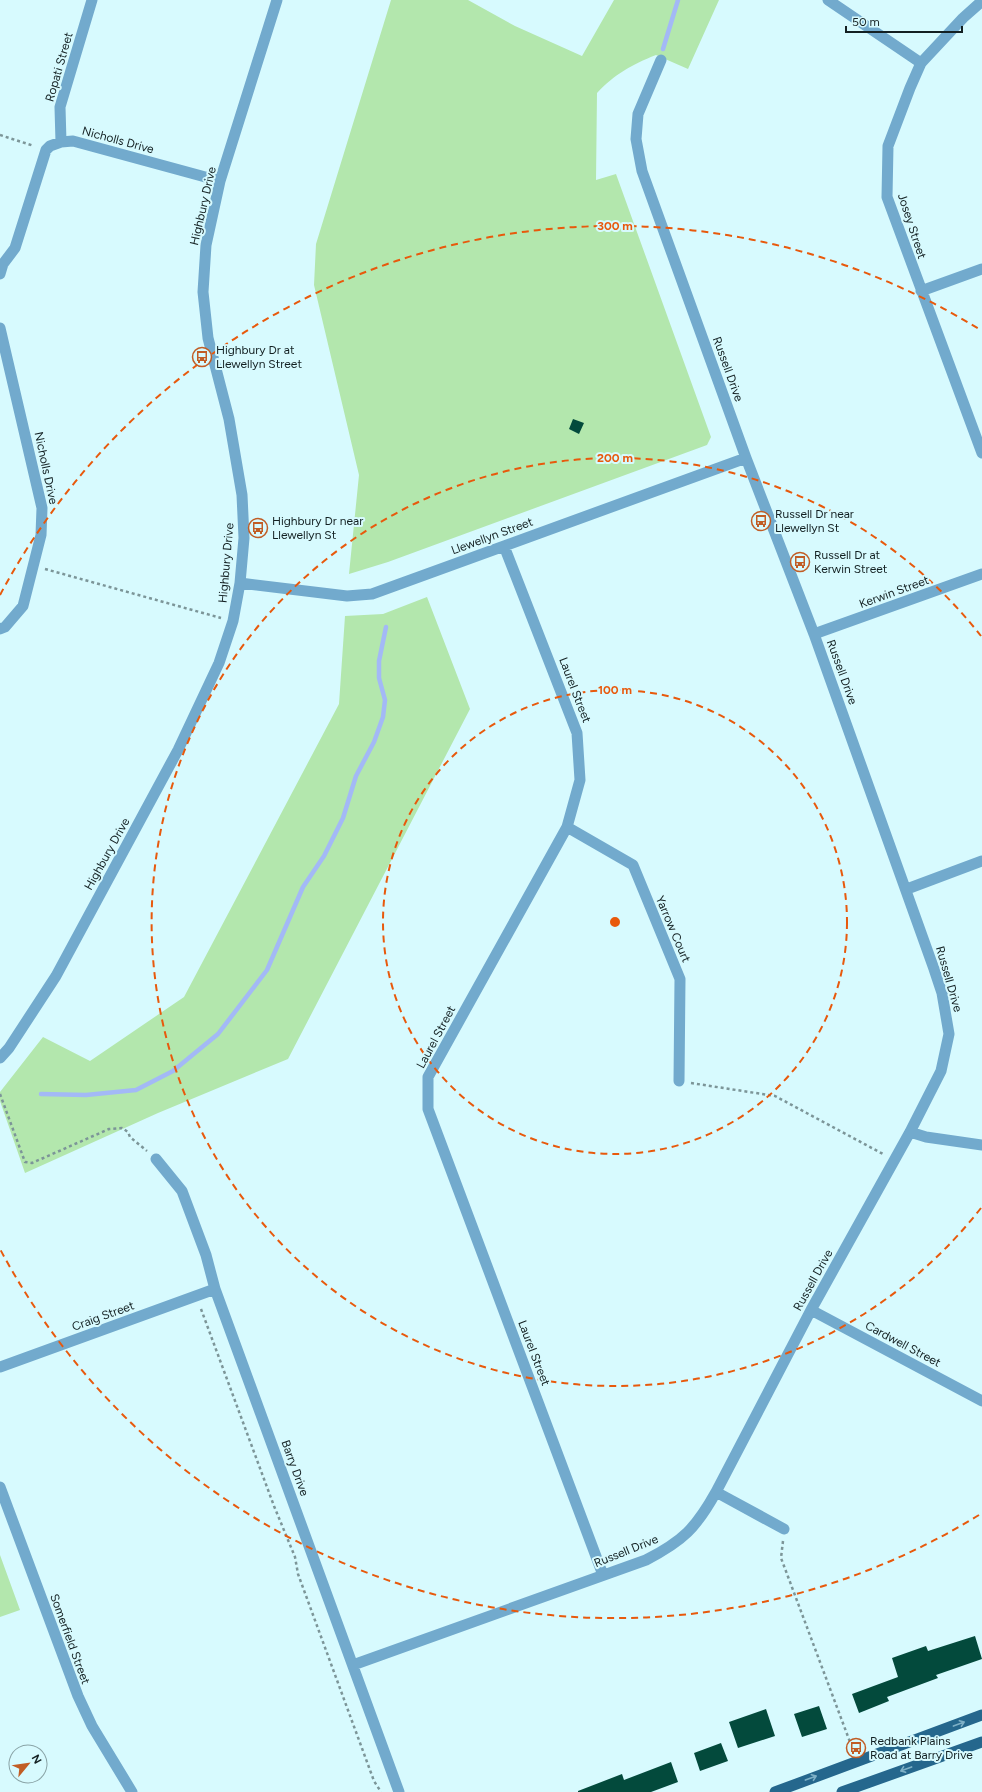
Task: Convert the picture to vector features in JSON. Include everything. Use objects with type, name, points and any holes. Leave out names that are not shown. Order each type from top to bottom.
[{"type":"main road","points":[[775,1792],[982,1715]]},
{"type":"main road","points":[[842,1792],[982,1742]]},
{"type":"street","name":"Ropati Street","points":[[61,142],[60,107],[92,0]]},
{"type":"street","name":"Highbury Drive","points":[[0,1058],[9,1048],[56,976],[178,750],[220,663],[233,621],[240,583],[244,538],[242,495],[228,419],[208,338],[203,292],[206,245],[220,181],[277,0]]},
{"type":"street","points":[[828,0],[921,63]]},
{"type":"street","name":"Josey Street","points":[[982,1],[963,18],[921,63],[888,146],[887,197],[982,453]]},
{"type":"street","name":"Russell Drive","points":[[353,1665],[646,1560],[669,1548],[690,1531],[703,1516],[811,1310],[910,1132],[941,1071],[949,1034],[942,994],[907,889],[814,634],[746,458],[642,171],[636,139],[638,114],[661,60]]},
{"type":"street","name":"Nicholls Drive","points":[[61,142],[73,141],[220,181]]},
{"type":"street","points":[[0,274],[3,264],[15,248],[46,150],[50,146],[61,142]]},
{"type":"street","points":[[921,291],[982,269]]},
{"type":"street","name":"Nicholls Drive","points":[[0,328],[42,508],[41,536],[23,606],[5,627],[0,629]]},
{"type":"street","name":"Llewellyn Street","points":[[240,583],[347,596],[372,594],[746,458]]},
{"type":"street","name":"Laurel Street","points":[[504,546],[578,733],[580,780],[567,827],[428,1077],[428,1109],[603,1575]]},
{"type":"street","name":"Kerwin Street","points":[[814,634],[982,574]]},
{"type":"street","name":"Yarrow Court","points":[[567,827],[633,865],[680,979],[679,1081]]},
{"type":"street","points":[[907,889],[982,861]]},
{"type":"street","points":[[910,1132],[926,1137],[982,1145]]},
{"type":"street","name":"Barry Drive","points":[[156,1159],[182,1191],[206,1255],[215,1289],[399,1792]]},
{"type":"street","name":"Craig Street","points":[[0,1368],[215,1289]]},
{"type":"street","name":"Cardwell Street","points":[[811,1310],[982,1401]]},
{"type":"street","name":"Somerfield Street","points":[[0,1487],[78,1696],[92,1726],[132,1792]]},
{"type":"street","points":[[716,1492],[784,1529]]},
{"type":"path","points":[[0,135],[46,150]]},
{"type":"path","points":[[34,566],[233,621]]},
{"type":"path","points":[[679,1081],[775,1096],[894,1159]]},
{"type":"path","points":[[0,1094],[25,1162],[32,1163],[109,1129],[122,1128],[128,1132],[130,1137],[156,1159]]},
{"type":"path","points":[[201,1309],[274,1506],[295,1557],[298,1574],[374,1781],[382,1792]]},
{"type":"path","points":[[784,1529],[781,1558],[850,1742]]},
{"type":"green space","points":[[391,0],[468,0],[515,26],[582,56],[614,0],[719,0],[688,69],[656,55],[639,62],[610,80],[597,93],[596,180],[616,174],[711,437],[707,445],[388,562],[349,574],[359,475],[314,285],[316,244]]},
{"type":"green space","points":[[427,597],[470,709],[288,1059],[158,1113],[25,1173],[0,1101],[0,1092],[43,1037],[90,1061],[184,997],[339,704],[345,616],[383,614]]},
{"type":"green space","points":[[0,1555],[20,1610],[0,1617]]},
{"type":"building","points":[[573,419],[584,423],[579,434],[569,429]]},
{"type":"building","points":[[975,1636],[982,1659],[936,1675],[938,1678],[887,1697],[889,1701],[859,1713],[852,1694],[898,1677],[892,1658],[926,1646],[928,1651]]},
{"type":"building","points":[[819,1706],[827,1729],[802,1737],[794,1714]]},
{"type":"building","points":[[766,1709],[775,1736],[738,1748],[729,1722]]},
{"type":"building","points":[[721,1743],[728,1761],[700,1771],[694,1753]]},
{"type":"building","points":[[671,1762],[678,1782],[651,1792],[578,1792],[622,1774],[624,1780]]},
{"type":"waterway","points":[[663,49],[678,0]]},
{"type":"waterway","points":[[41,1094],[86,1095],[136,1090],[173,1071],[218,1034],[267,970],[303,887],[324,856],[343,818],[356,776],[374,742],[383,717],[385,700],[379,678],[379,661],[386,627]]},
{"type":"place","name":"Highbury Dr at Llewellyn Street","points":[[202,357]]},
{"type":"place","name":"Russell Dr near Llewellyn St","points":[[761,521]]},
{"type":"place","name":"Highbury Dr near Llewellyn St","points":[[258,528]]},
{"type":"place","name":"Russell Dr at Kerwin Street","points":[[800,562]]},
{"type":"place","name":"Redbank Plains Road at Barry Drive","points":[[856,1748]]}]
